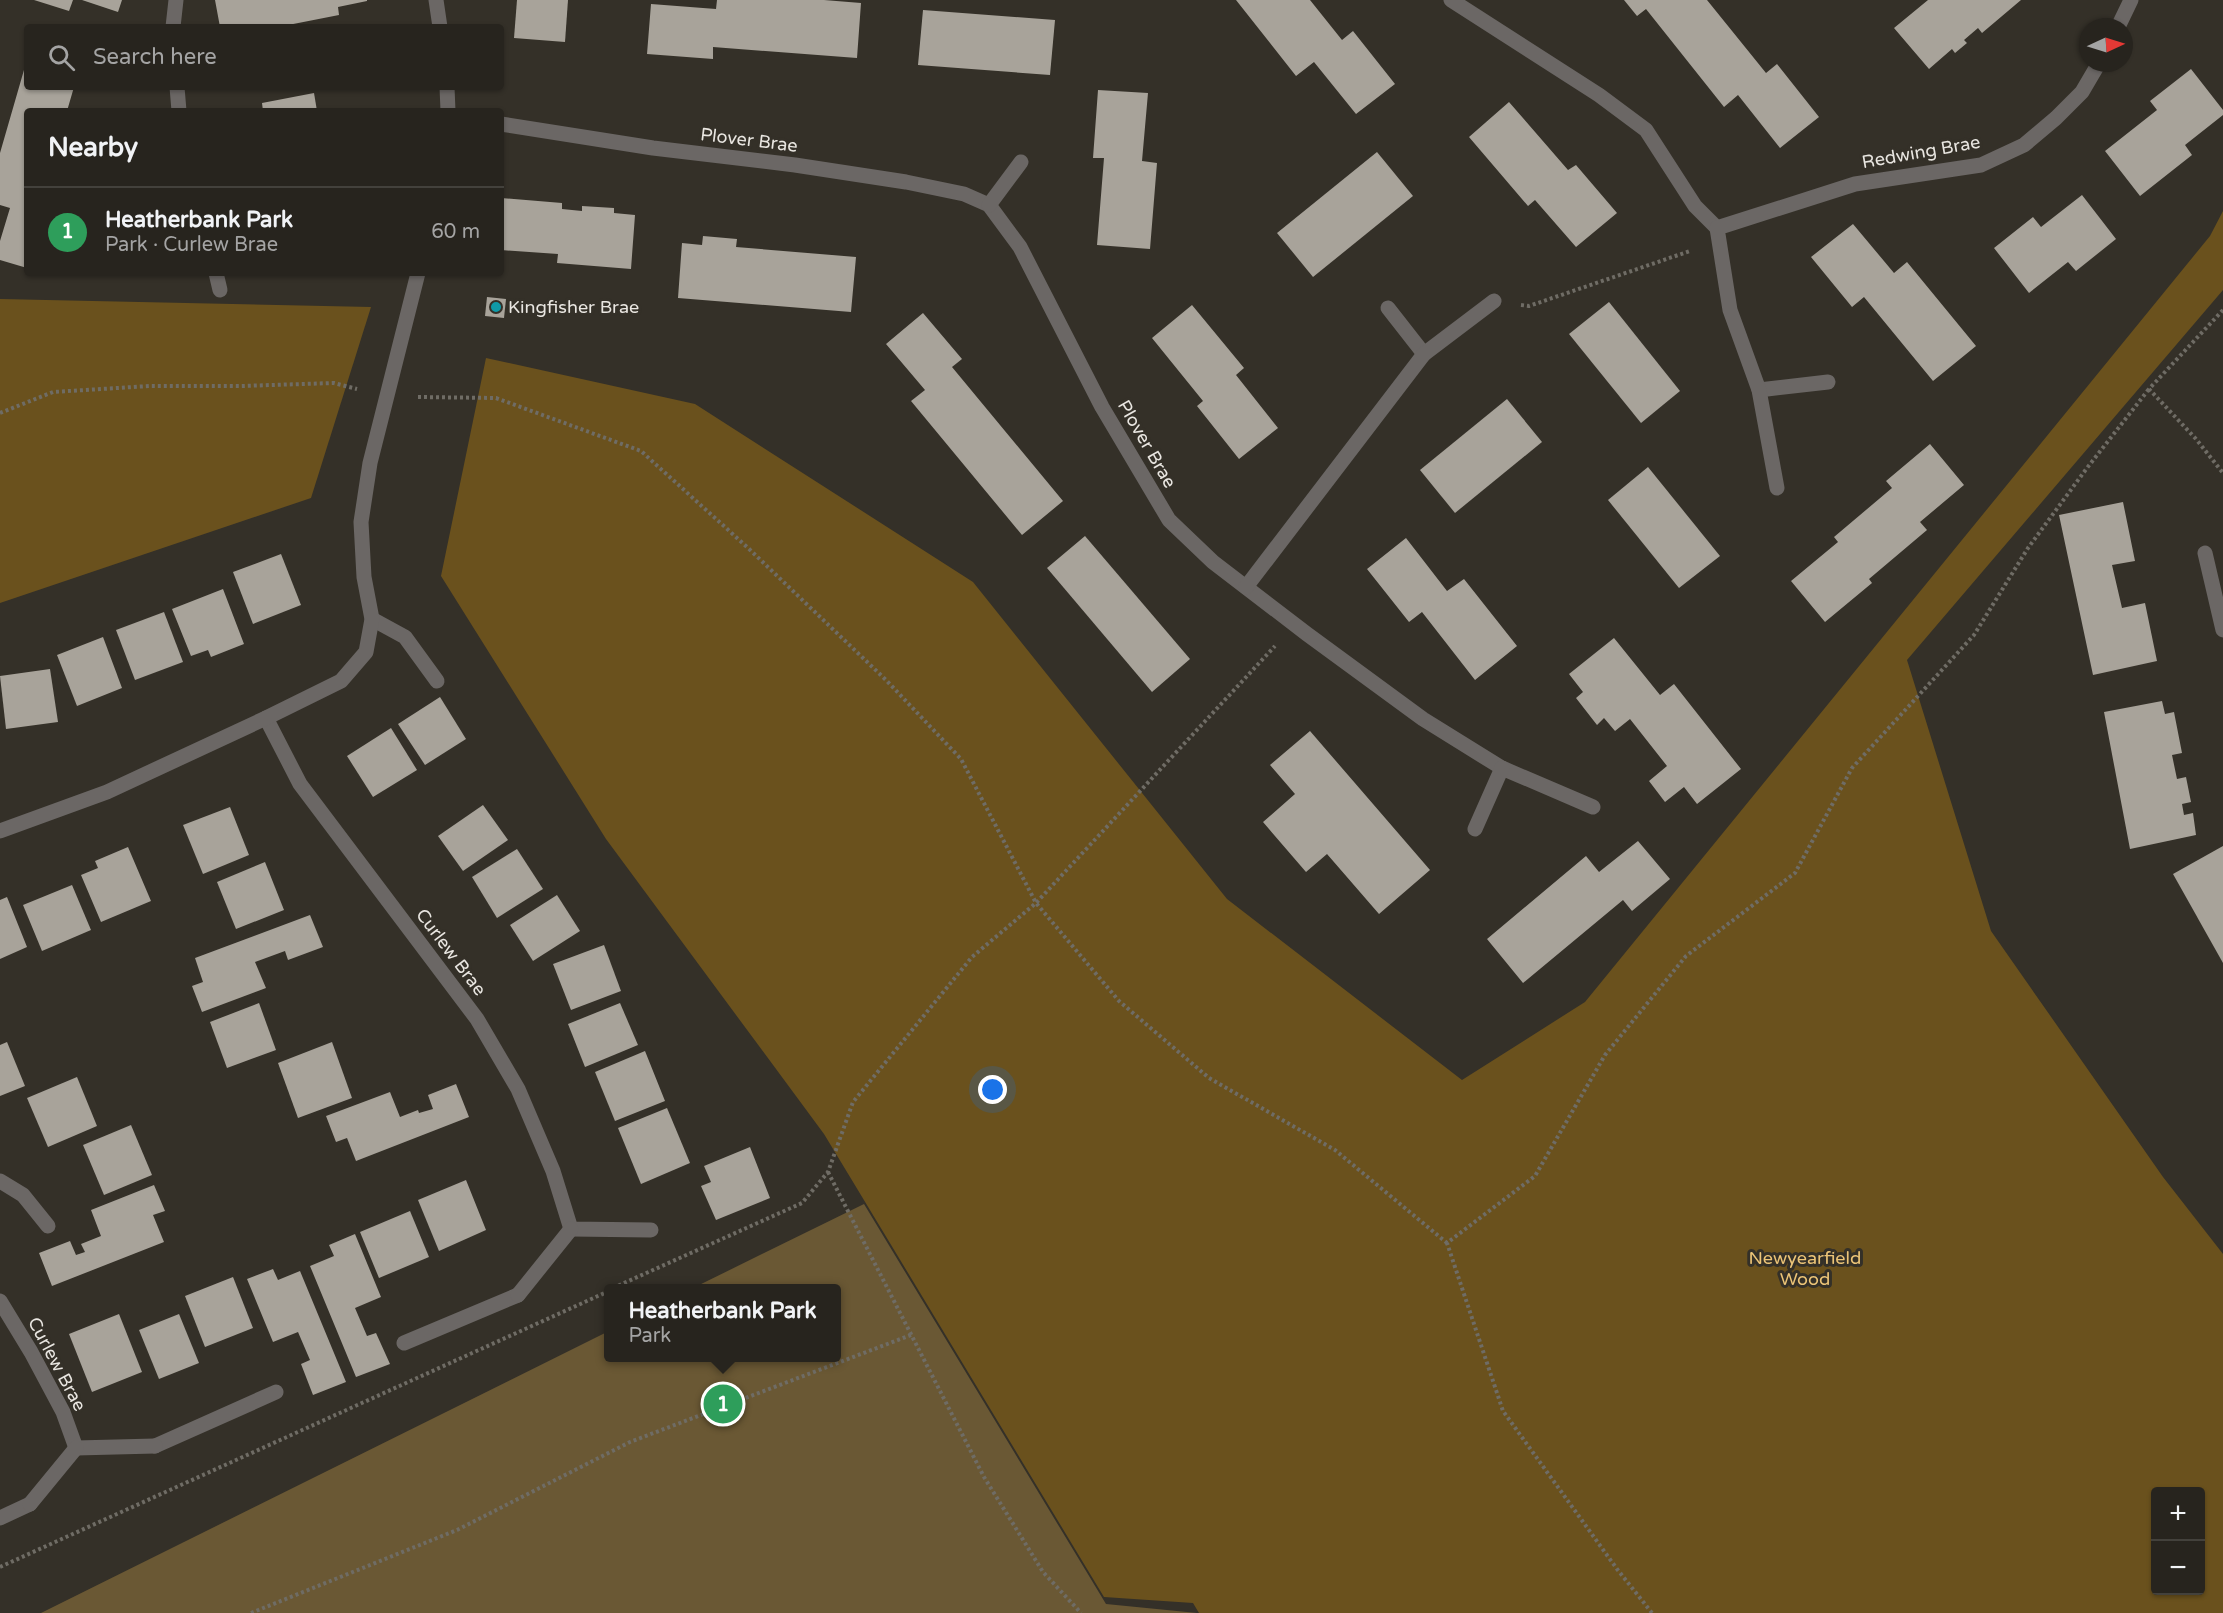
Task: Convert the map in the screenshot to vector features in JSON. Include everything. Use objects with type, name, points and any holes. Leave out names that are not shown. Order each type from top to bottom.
[{"type":"street","points":[[173,24],[176,0]]},
{"type":"street","points":[[436,0],[440,24]]},
{"type":"street","points":[[1451,0],[1599,96],[1646,130],[1695,206],[1719,235],[1730,310],[1760,390],[1777,488]]},
{"type":"street","points":[[2122,18],[2131,0]]},
{"type":"street","name":"Redwing Brae","points":[[1719,235],[1855,184],[1981,165],[2024,145],[2082,93],[2094,72]]},
{"type":"street","points":[[177,90],[179,108]]},
{"type":"street","points":[[447,90],[448,108]]},
{"type":"street","name":"Plover Brae","points":[[504,124],[653,148],[906,182],[964,194],[989,205],[1020,247],[1102,407],[1169,520],[1213,562],[1423,719],[1502,768],[1593,807]]},
{"type":"street","points":[[989,205],[1021,162]]},
{"type":"street","points":[[217,276],[220,290]]},
{"type":"street","points":[[0,831],[107,792],[266,718],[341,681],[366,652],[372,619],[364,577],[361,522],[370,463],[417,276]]},
{"type":"street","points":[[1246,587],[1424,354],[1494,301]]},
{"type":"street","points":[[1388,308],[1424,354]]},
{"type":"street","points":[[1760,390],[1828,382]]},
{"type":"street","points":[[2205,553],[2223,630]]},
{"type":"street","points":[[372,619],[405,637],[437,681]]},
{"type":"street","name":"Curlew Brae","points":[[266,718],[300,784],[477,1019],[518,1089],[554,1171],[571,1228]]},
{"type":"street","points":[[1475,829],[1502,768]]},
{"type":"street","points":[[0,1181],[23,1195],[48,1226]]},
{"type":"street","points":[[404,1343],[518,1295],[571,1228],[651,1230]]},
{"type":"street","name":"Curlew Brae","points":[[0,1301],[63,1412],[76,1448]]},
{"type":"street","points":[[0,1518],[30,1504],[76,1448],[155,1446],[276,1392]]},
{"type":"path","points":[[1494,301],[1528,306],[1666,258],[1719,235]]},
{"type":"path","points":[[1447,1242],[1535,1176],[1605,1055],[1686,956],[1795,873],[1852,768],[1974,635],[2028,548],[2149,389],[2223,310]]},
{"type":"path","points":[[0,413],[53,392],[149,386],[334,383],[386,397],[496,398],[640,451],[747,547],[886,680],[961,759],[1036,903],[1119,1000],[1209,1078],[1335,1150],[1447,1242],[1503,1411],[1617,1569],[1652,1613]]},
{"type":"path","points":[[2149,389],[2196,439],[2223,473]]},
{"type":"path","points":[[623,1284],[802,1203],[828,1172],[853,1102],[972,957],[1036,903],[1268,653],[1297,626]]},
{"type":"path","points":[[828,1172],[990,1486],[1043,1572],[1081,1613]]},
{"type":"path","points":[[0,1568],[604,1293]]},
{"type":"path","points":[[841,1362],[911,1335]]},
{"type":"path","points":[[250,1613],[458,1530],[630,1442],[840,1362]]},
{"type":"shaded area","points":[[864,1204],[1106,1604],[1197,1613],[41,1613],[604,1333],[604,1362],[841,1362],[841,1284],[701,1284]]},
{"type":"green space","name":"Newyearfield Wood","points":[[2223,211],[2223,290],[1907,660],[1991,931],[2163,1177],[2223,1254],[2223,1613],[1199,1613],[1193,1603],[1104,1597],[824,1134],[606,839],[441,576],[486,358],[695,404],[973,582],[1227,899],[1462,1080],[1585,1002],[2210,236]]},
{"type":"green space","points":[[0,299],[371,307],[311,498],[0,603]]},
{"type":"building","points":[[34,0],[73,0],[69,11]]},
{"type":"building","points":[[82,0],[122,0],[118,12]]},
{"type":"building","points":[[215,0],[367,0],[338,7],[339,15],[293,24],[219,24]]},
{"type":"building","points":[[517,0],[568,0],[565,42],[514,38]]},
{"type":"building","points":[[717,0],[824,0],[861,3],[857,58],[713,47],[713,59],[647,54],[651,4],[716,9]]},
{"type":"building","points":[[1236,0],[1310,0],[1342,40],[1353,31],[1395,84],[1356,114],[1314,62],[1296,76]]},
{"type":"building","points":[[1624,0],[1707,0],[1766,73],[1777,64],[1819,117],[1780,148],[1738,95],[1724,107],[1646,9],[1637,16]]},
{"type":"building","points":[[1928,0],[2021,0],[1982,33],[1978,28],[1964,40],[1967,43],[1955,53],[1952,49],[1929,69],[1894,28]]},
{"type":"building","points":[[923,10],[1055,20],[1050,75],[918,65]]},
{"type":"building","points":[[2191,69],[2223,110],[2223,115],[2185,145],[2192,155],[2140,196],[2105,151],[2157,110],[2150,101]]},
{"type":"building","points":[[24,70],[24,90],[73,90],[68,108],[24,108],[24,267],[0,260],[0,241],[10,208],[0,205],[0,153]]},
{"type":"building","points":[[1098,90],[1148,93],[1142,161],[1157,163],[1150,249],[1097,245],[1104,158],[1093,158]]},
{"type":"building","points":[[314,93],[316,108],[263,108],[262,103]]},
{"type":"building","points":[[1509,102],[1568,170],[1576,165],[1617,213],[1576,247],[1535,200],[1528,206],[1469,137]]},
{"type":"building","points":[[1377,152],[1413,196],[1313,277],[1277,233]]},
{"type":"building","points":[[2082,195],[2116,239],[2076,271],[2068,262],[2029,293],[1994,248],[2033,217],[2041,227]]},
{"type":"building","points":[[504,198],[562,203],[562,209],[582,211],[582,206],[614,208],[614,213],[635,215],[631,269],[557,263],[558,254],[504,250]]},
{"type":"building","points":[[1853,224],[1894,273],[1907,262],[1976,346],[1933,381],[1864,297],[1852,307],[1811,257]]},
{"type":"building","points":[[703,236],[737,239],[736,247],[856,257],[851,312],[678,298],[682,243],[702,245]]},
{"type":"building","name":"Kingfisher Brae","points":[[487,297],[506,299],[504,318],[485,316]]},
{"type":"building","points":[[1609,302],[1680,391],[1641,423],[1569,334]]},
{"type":"building","points":[[1192,305],[1244,368],[1236,375],[1278,428],[1239,459],[1197,406],[1203,401],[1152,338]]},
{"type":"building","points":[[923,313],[962,359],[952,367],[1063,501],[1022,535],[911,401],[925,390],[886,344]]},
{"type":"building","points":[[1507,399],[1542,442],[1455,513],[1420,470]]},
{"type":"building","points":[[1930,444],[1964,485],[1920,522],[1927,530],[1869,579],[1872,583],[1825,622],[1791,581],[1838,542],[1834,537],[1892,488],[1886,481]]},
{"type":"building","points":[[1648,467],[1720,556],[1679,588],[1608,500]]},
{"type":"building","points":[[2123,502],[2135,561],[2112,565],[2122,608],[2145,603],[2157,661],[2093,675],[2059,515]]},
{"type":"building","points":[[1085,536],[1190,659],[1152,692],[1047,568]]},
{"type":"building","points":[[1406,538],[1447,591],[1464,579],[1517,646],[1475,680],[1422,612],[1409,622],[1367,569]]},
{"type":"building","points":[[281,554],[301,605],[253,624],[233,572]]},
{"type":"building","points":[[223,589],[244,644],[211,657],[208,650],[191,656],[172,609]]},
{"type":"building","points":[[164,612],[183,662],[135,680],[116,630]]},
{"type":"building","points":[[103,637],[122,688],[77,706],[57,655]]},
{"type":"building","points":[[1614,638],[1660,695],[1674,684],[1741,769],[1697,804],[1684,787],[1665,802],[1649,781],[1667,766],[1630,719],[1615,731],[1604,718],[1597,725],[1576,698],[1583,692],[1569,674]]},
{"type":"building","points":[[50,669],[58,722],[6,729],[0,676]]},
{"type":"building","points":[[440,697],[466,739],[425,765],[398,724]]},
{"type":"building","points":[[2162,701],[2165,714],[2174,712],[2182,753],[2172,755],[2177,779],[2186,777],[2191,802],[2182,804],[2184,815],[2193,813],[2196,835],[2130,849],[2104,712]]},
{"type":"building","points":[[391,728],[417,770],[373,797],[347,756]]},
{"type":"building","points":[[1310,731],[1430,870],[1379,914],[1327,854],[1306,872],[1263,822],[1295,794],[1270,765]]},
{"type":"building","points":[[483,805],[508,840],[463,871],[438,836]]},
{"type":"building","points":[[230,807],[249,855],[203,874],[183,825]]},
{"type":"building","points":[[1638,841],[1670,879],[1632,911],[1623,900],[1523,983],[1487,939],[1586,856],[1599,872]]},
{"type":"building","points":[[2223,846],[2223,963],[2173,874]]},
{"type":"building","points":[[128,847],[151,901],[101,922],[81,875],[98,868],[95,861]]},
{"type":"building","points":[[517,849],[543,889],[497,918],[472,877]]},
{"type":"building","points":[[265,862],[284,910],[236,929],[217,882]]},
{"type":"building","points":[[72,885],[91,930],[42,951],[23,905]]},
{"type":"building","points":[[557,895],[580,931],[533,961],[510,925]]},
{"type":"building","points":[[7,897],[27,947],[0,959],[0,900]]},
{"type":"building","points":[[310,915],[323,947],[288,960],[285,951],[255,962],[266,988],[202,1012],[192,986],[203,982],[195,958]]},
{"type":"building","points":[[604,945],[621,991],[571,1010],[553,964]]},
{"type":"building","points":[[259,1003],[276,1050],[227,1068],[210,1022]]},
{"type":"building","points":[[620,1003],[638,1045],[585,1067],[568,1024]]},
{"type":"building","points":[[7,1042],[25,1086],[0,1096],[0,1045]]},
{"type":"building","points":[[332,1042],[352,1098],[298,1118],[278,1063]]},
{"type":"building","points":[[645,1051],[665,1101],[615,1121],[595,1072]]},
{"type":"building","points":[[77,1077],[97,1126],[48,1147],[27,1098]]},
{"type":"building","points":[[456,1084],[469,1117],[356,1161],[347,1138],[336,1142],[326,1116],[390,1092],[400,1117],[418,1110],[419,1113],[433,1109],[428,1095]]},
{"type":"building","points":[[667,1108],[690,1163],[641,1184],[618,1128]]},
{"type":"building","points":[[131,1125],[152,1175],[104,1195],[83,1145]]},
{"type":"building","points":[[750,1147],[770,1198],[716,1220],[701,1186],[711,1182],[704,1166]]},
{"type":"building","points":[[466,1180],[486,1230],[439,1251],[418,1200]]},
{"type":"building","points":[[154,1185],[165,1211],[153,1215],[164,1242],[52,1286],[39,1253],[70,1241],[76,1255],[85,1252],[81,1244],[101,1236],[91,1210]]},
{"type":"building","points":[[410,1211],[429,1257],[379,1278],[360,1232]]},
{"type":"building","points":[[355,1234],[381,1297],[355,1308],[367,1336],[376,1333],[390,1364],[356,1377],[310,1266],[334,1256],[329,1245]]},
{"type":"building","points":[[273,1269],[278,1280],[300,1271],[346,1382],[313,1395],[301,1364],[310,1360],[298,1332],[273,1342],[247,1279]]},
{"type":"building","points":[[233,1277],[253,1328],[205,1347],[185,1296]]},
{"type":"building","points":[[119,1314],[142,1372],[92,1392],[69,1334]]},
{"type":"building","points":[[179,1314],[199,1363],[159,1379],[139,1330]]},
{"type":"place","name":"Kingfisher Brae","points":[[496,307]]},
{"type":"place","name":"Heatherbank Park","points":[[723,1404]]}]
